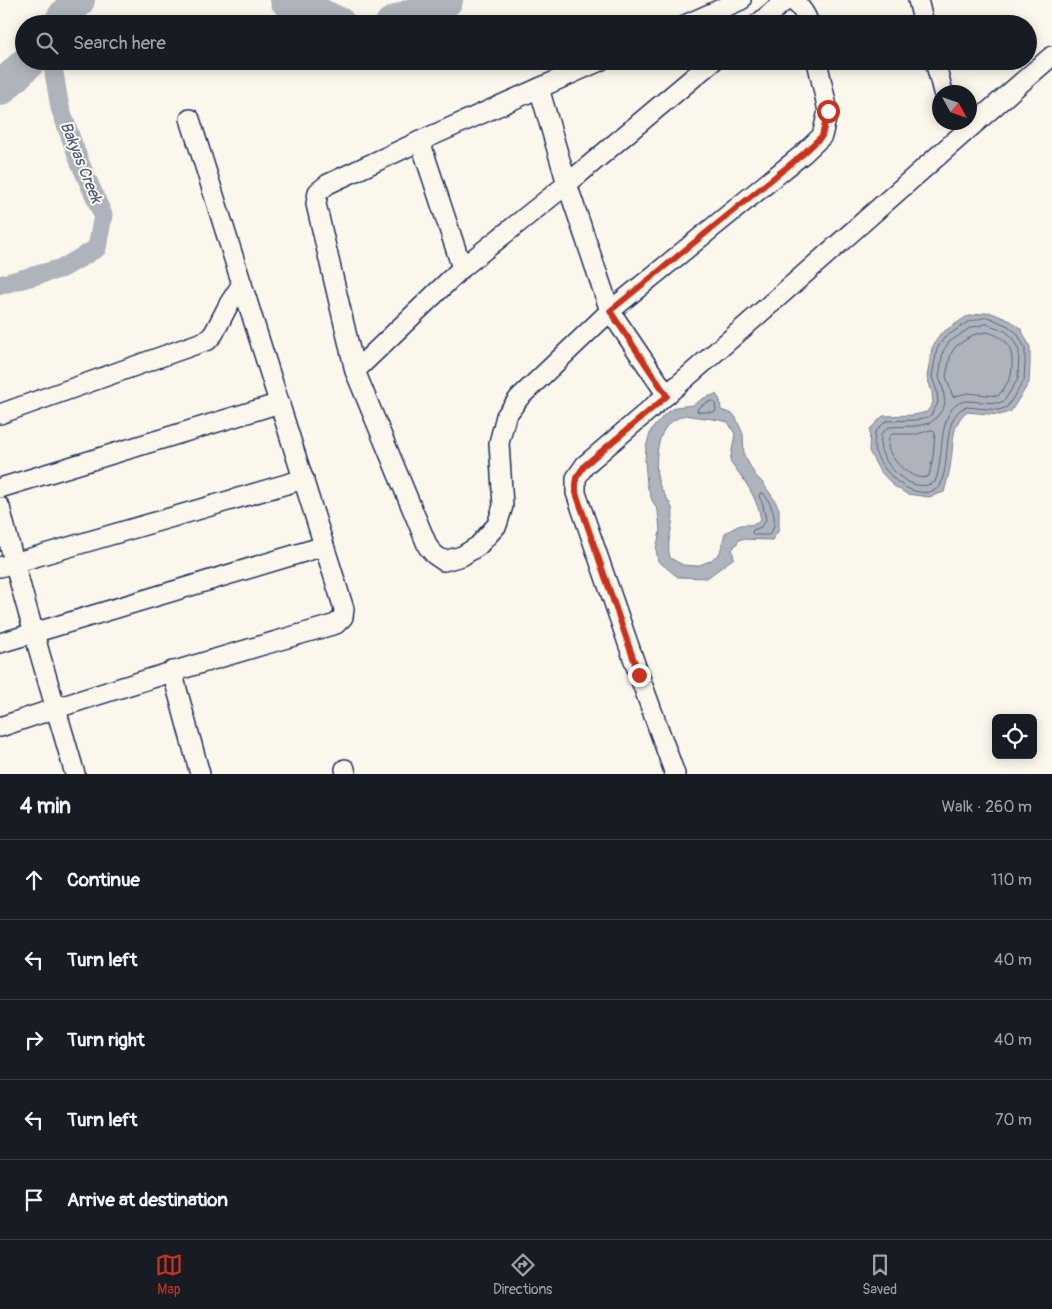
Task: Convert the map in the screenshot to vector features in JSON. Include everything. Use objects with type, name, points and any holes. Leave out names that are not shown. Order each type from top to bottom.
[{"type":"street","points":[[708,15],[742,0]]},
{"type":"street","points":[[768,15],[786,0]]},
{"type":"street","points":[[792,0],[805,15]]},
{"type":"street","points":[[918,0],[922,15]]},
{"type":"street","points":[[1037,67],[1052,56]]},
{"type":"street","points":[[580,70],[420,141],[328,184],[318,192],[316,204],[354,371],[428,547],[444,561],[462,556],[478,546],[497,525],[503,506],[499,443],[506,416],[519,398],[610,311],[803,154],[822,136],[828,111],[819,70]]},
{"type":"street","points":[[354,371],[462,268],[567,184],[702,70]]},
{"type":"street","points":[[937,70],[941,85]]},
{"type":"street","points":[[675,774],[576,493],[576,478],[585,465],[667,396],[954,131],[1034,70]]},
{"type":"street","points":[[539,88],[567,184],[610,311],[667,396]]},
{"type":"street","points":[[0,727],[172,671],[336,624],[343,617],[344,610],[304,479],[190,120]]},
{"type":"street","points":[[420,141],[462,268]]},
{"type":"street","points":[[0,414],[208,340],[242,284]]},
{"type":"street","points":[[0,488],[280,403]]},
{"type":"street","points":[[7,565],[304,479]]},
{"type":"street","points":[[0,507],[7,565],[33,634],[75,774]]},
{"type":"street","points":[[0,643],[324,546]]},
{"type":"street","points":[[172,671],[200,774]]},
{"type":"water","points":[[989,312],[1011,321],[1021,329],[1030,347],[1029,383],[1011,411],[1000,415],[966,412],[961,417],[955,429],[950,468],[944,492],[929,497],[907,494],[894,486],[879,470],[869,451],[870,429],[883,416],[914,415],[927,412],[933,403],[927,377],[932,348],[940,334],[966,317]]},
{"type":"water","points":[[716,394],[720,400],[721,410],[733,414],[736,418],[743,434],[744,455],[755,475],[774,499],[779,509],[779,530],[772,540],[740,539],[732,550],[734,558],[707,578],[678,577],[658,561],[656,549],[660,532],[659,520],[658,511],[647,485],[646,447],[651,430],[666,413],[676,407],[693,405],[704,398]],"holes":[[[685,415],[728,422],[735,434],[730,461],[753,495],[761,519],[754,524],[739,526],[725,533],[720,553],[710,561],[697,566],[683,565],[670,558],[669,544],[673,514],[672,508],[657,478],[658,447],[663,432],[668,425]]]},
{"type":"waterway","points":[[66,15],[78,0]]},
{"type":"waterway","points":[[287,0],[320,15]]},
{"type":"waterway","points":[[412,15],[446,0]]},
{"type":"waterway","points":[[0,89],[20,70]]},
{"type":"waterway","name":"Bakyas Creek","points":[[0,285],[63,268],[97,248],[103,215],[80,163],[60,108],[54,70]]},
{"type":"route","points":[[639,675],[576,493],[576,478],[585,465],[667,396],[610,311],[803,154],[822,136],[828,111]]}]
